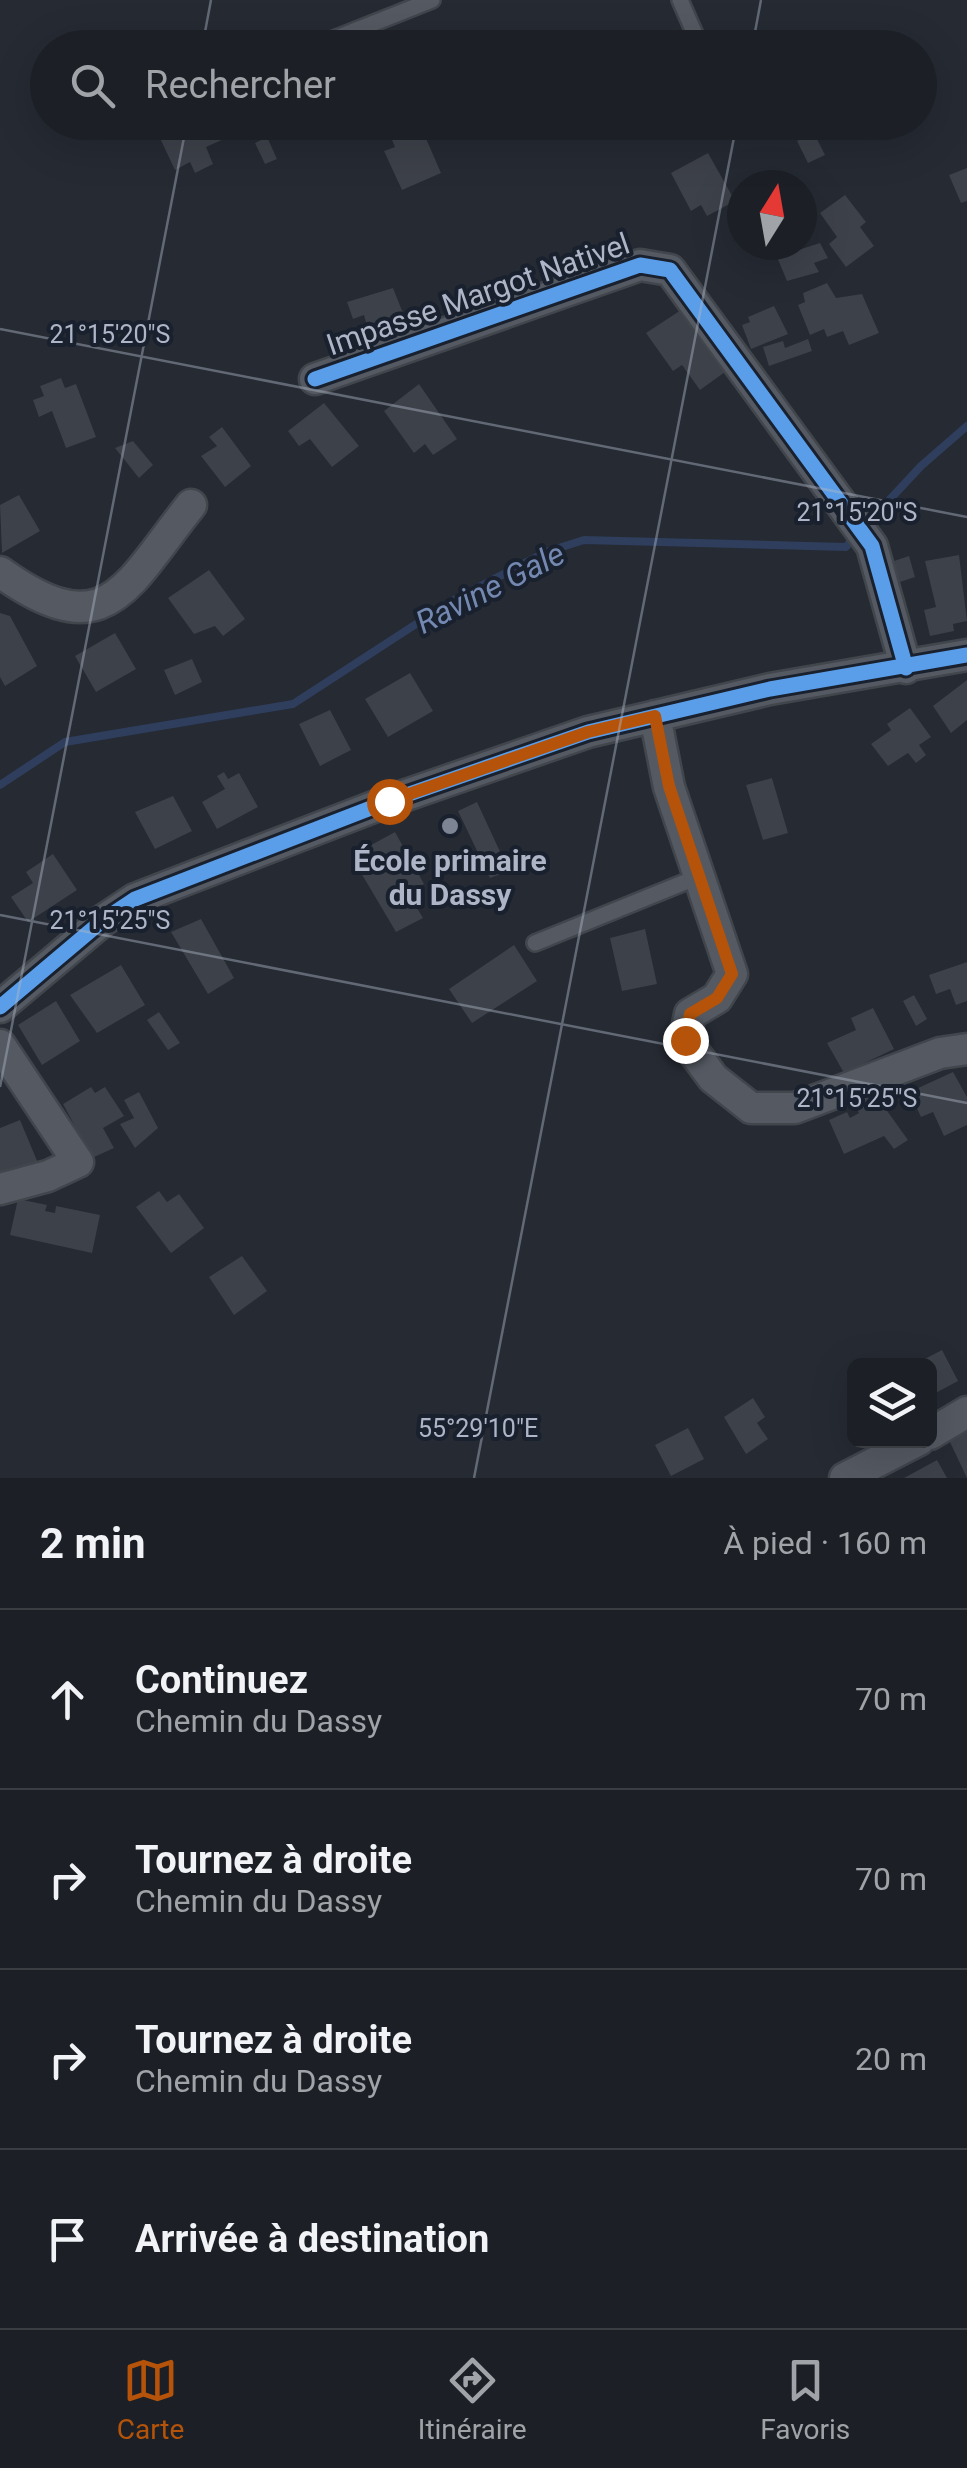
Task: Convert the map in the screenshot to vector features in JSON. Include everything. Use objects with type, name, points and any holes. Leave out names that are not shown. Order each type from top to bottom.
[{"type":"street","name":"Impasse Margot Nativel","points":[[315,379],[640,265],[655,264],[670,270],[872,546],[906,668]]},
{"type":"street","points":[[0,572],[62,606],[96,608],[122,591],[191,505]]},
{"type":"street","points":[[0,1007],[102,920],[135,899],[389,801],[588,732],[770,689],[967,655]]},
{"type":"street","points":[[655,716],[669,786],[732,974],[717,998],[690,1014],[685,1040],[713,1078],[751,1108],[796,1108],[940,1053],[967,1049]]},
{"type":"street","points":[[0,1045],[78,1162],[48,1176],[0,1189]]},
{"type":"street","points":[[937,1430],[967,1412]]},
{"type":"street","points":[[845,1478],[903,1448]]},
{"type":"lane","points":[[356,30],[432,0]]},
{"type":"lane","points":[[680,0],[693,30]]},
{"type":"lane","points":[[535,943],[700,876]]},
{"type":"building","points":[[161,140],[222,140],[206,147],[213,164],[195,173],[190,162],[175,170]]},
{"type":"building","points":[[268,140],[277,159],[265,164],[255,143]]},
{"type":"building","points":[[392,140],[427,140],[441,173],[402,190],[384,151],[395,147]]},
{"type":"building","points":[[818,140],[825,155],[808,163],[797,141]]},
{"type":"building","points":[[708,153],[727,187],[727,205],[707,216],[701,205],[691,211],[671,173]]},
{"type":"building","points":[[967,168],[967,201],[961,203],[949,175]]},
{"type":"building","points":[[845,195],[866,222],[860,227],[874,246],[846,267],[829,244],[837,237],[820,213]]},
{"type":"building","points":[[817,244],[828,258],[814,263],[819,272],[787,281],[778,260],[817,260]]},
{"type":"building","points":[[827,283],[836,298],[862,294],[879,333],[849,345],[843,331],[827,337],[824,329],[810,335],[798,305],[805,302],[803,293]]},
{"type":"building","points":[[393,288],[407,323],[369,334],[364,315],[353,319],[347,302]]},
{"type":"building","points":[[774,306],[788,334],[751,349],[742,325],[750,322],[748,317]]},
{"type":"building","points":[[681,310],[725,372],[700,390],[682,365],[673,371],[646,333]]},
{"type":"building","points":[[808,339],[812,351],[769,366],[763,347],[783,341],[785,348]]},
{"type":"building","points":[[61,378],[65,388],[76,384],[96,437],[66,448],[52,411],[39,417],[33,400],[44,396],[40,386]]},
{"type":"building","points":[[419,384],[457,439],[433,455],[425,444],[414,453],[384,411]]},
{"type":"building","points":[[324,403],[359,446],[332,467],[310,439],[299,446],[288,431]]},
{"type":"building","points":[[222,427],[251,466],[225,487],[201,456],[217,446],[209,437]]},
{"type":"building","points":[[133,441],[153,465],[139,478],[115,448]]},
{"type":"building","points":[[19,495],[40,531],[2,553],[0,505]]},
{"type":"building","points":[[959,555],[967,621],[953,624],[954,631],[930,636],[924,610],[936,607],[925,561]]},
{"type":"building","points":[[909,556],[915,577],[897,583],[891,562]]},
{"type":"building","points":[[209,570],[245,619],[223,636],[215,626],[194,634],[168,598]]},
{"type":"building","points":[[0,613],[10,616],[37,666],[5,686],[0,677]]},
{"type":"building","points":[[115,633],[136,669],[96,692],[75,656]]},
{"type":"building","points":[[192,659],[202,682],[175,695],[164,670]]},
{"type":"building","points":[[410,673],[433,711],[388,737],[365,699]]},
{"type":"building","points":[[967,680],[967,720],[951,733],[933,706]]},
{"type":"building","points":[[910,708],[931,737],[919,745],[926,755],[916,763],[908,753],[888,766],[871,744],[891,730],[887,724]]},
{"type":"building","points":[[330,710],[351,750],[320,766],[299,724]]},
{"type":"building","points":[[224,772],[228,779],[239,773],[258,807],[217,829],[202,802],[225,789],[217,776]]},
{"type":"building","points":[[772,778],[788,833],[763,840],[746,785]]},
{"type":"building","points":[[173,796],[192,831],[155,849],[135,812]]},
{"type":"building","points":[[477,802],[509,871],[490,878],[458,811]]},
{"type":"building","points":[[395,832],[424,884],[408,893],[423,918],[396,932],[351,856]]},
{"type":"building","points":[[53,854],[77,890],[28,922],[11,897],[33,883],[26,872]]},
{"type":"building","points":[[201,919],[234,978],[208,994],[171,932]]},
{"type":"building","points":[[645,929],[657,984],[622,991],[610,938]]},
{"type":"building","points":[[514,945],[537,981],[472,1023],[449,989]]},
{"type":"building","points":[[967,962],[967,1001],[956,1005],[950,989],[936,994],[929,975]]},
{"type":"building","points":[[121,965],[145,1005],[97,1033],[70,995]]},
{"type":"building","points":[[914,995],[927,1019],[916,1026],[903,1001]]},
{"type":"building","points":[[56,1001],[80,1041],[42,1065],[18,1025]]},
{"type":"building","points":[[873,1008],[894,1049],[844,1073],[827,1043],[856,1030],[851,1018]]},
{"type":"building","points":[[159,1012],[180,1043],[168,1050],[147,1020]]},
{"type":"building","points":[[953,1072],[967,1097],[967,1125],[944,1136],[933,1112],[921,1117],[912,1098],[918,1095],[916,1089]]},
{"type":"building","points":[[91,1087],[95,1093],[105,1087],[124,1116],[103,1128],[114,1148],[92,1158],[63,1104]]},
{"type":"building","points":[[870,1087],[908,1140],[894,1149],[884,1136],[844,1154],[829,1120],[847,1112],[850,1118],[859,1113],[848,1092]]},
{"type":"building","points":[[139,1092],[158,1128],[135,1148],[120,1124],[134,1118],[124,1100]]},
{"type":"building","points":[[20,1120],[38,1163],[0,1178],[0,1128]]},
{"type":"building","points":[[159,1191],[167,1202],[179,1194],[204,1228],[171,1253],[136,1207]]},
{"type":"building","points":[[18,1199],[47,1205],[45,1211],[55,1213],[56,1206],[100,1215],[92,1253],[10,1235]]},
{"type":"building","points":[[242,1256],[267,1291],[234,1315],[209,1277]]},
{"type":"building","points":[[942,1350],[958,1381],[937,1392],[937,1358],[926,1358]]},
{"type":"building","points":[[753,1398],[765,1417],[757,1423],[768,1439],[746,1454],[724,1417]]},
{"type":"building","points":[[688,1428],[704,1459],[671,1476],[655,1445]]},
{"type":"building","points":[[967,1432],[967,1478],[949,1440]]},
{"type":"building","points":[[937,1460],[947,1478],[904,1478]]},
{"type":"waterway","name":"Ravine Gale","points":[[867,524],[921,466],[967,426]]},
{"type":"waterway","name":"Ravine Gale","points":[[0,785],[65,742],[293,704],[450,602],[546,552],[584,540],[846,547],[857,534]]},
{"type":"cycle path","points":[[315,379],[640,265],[670,270],[872,546],[906,668]]},
{"type":"cycle path","points":[[0,1007],[102,921],[135,899],[389,801],[588,732],[770,689],[967,655]]},
{"type":"place","name":"École primaire du Dassy","points":[[450,826]]},
{"type":"route","points":[[389,801],[588,732],[655,716],[669,786],[732,974],[717,998],[690,1014],[685,1040]]}]
